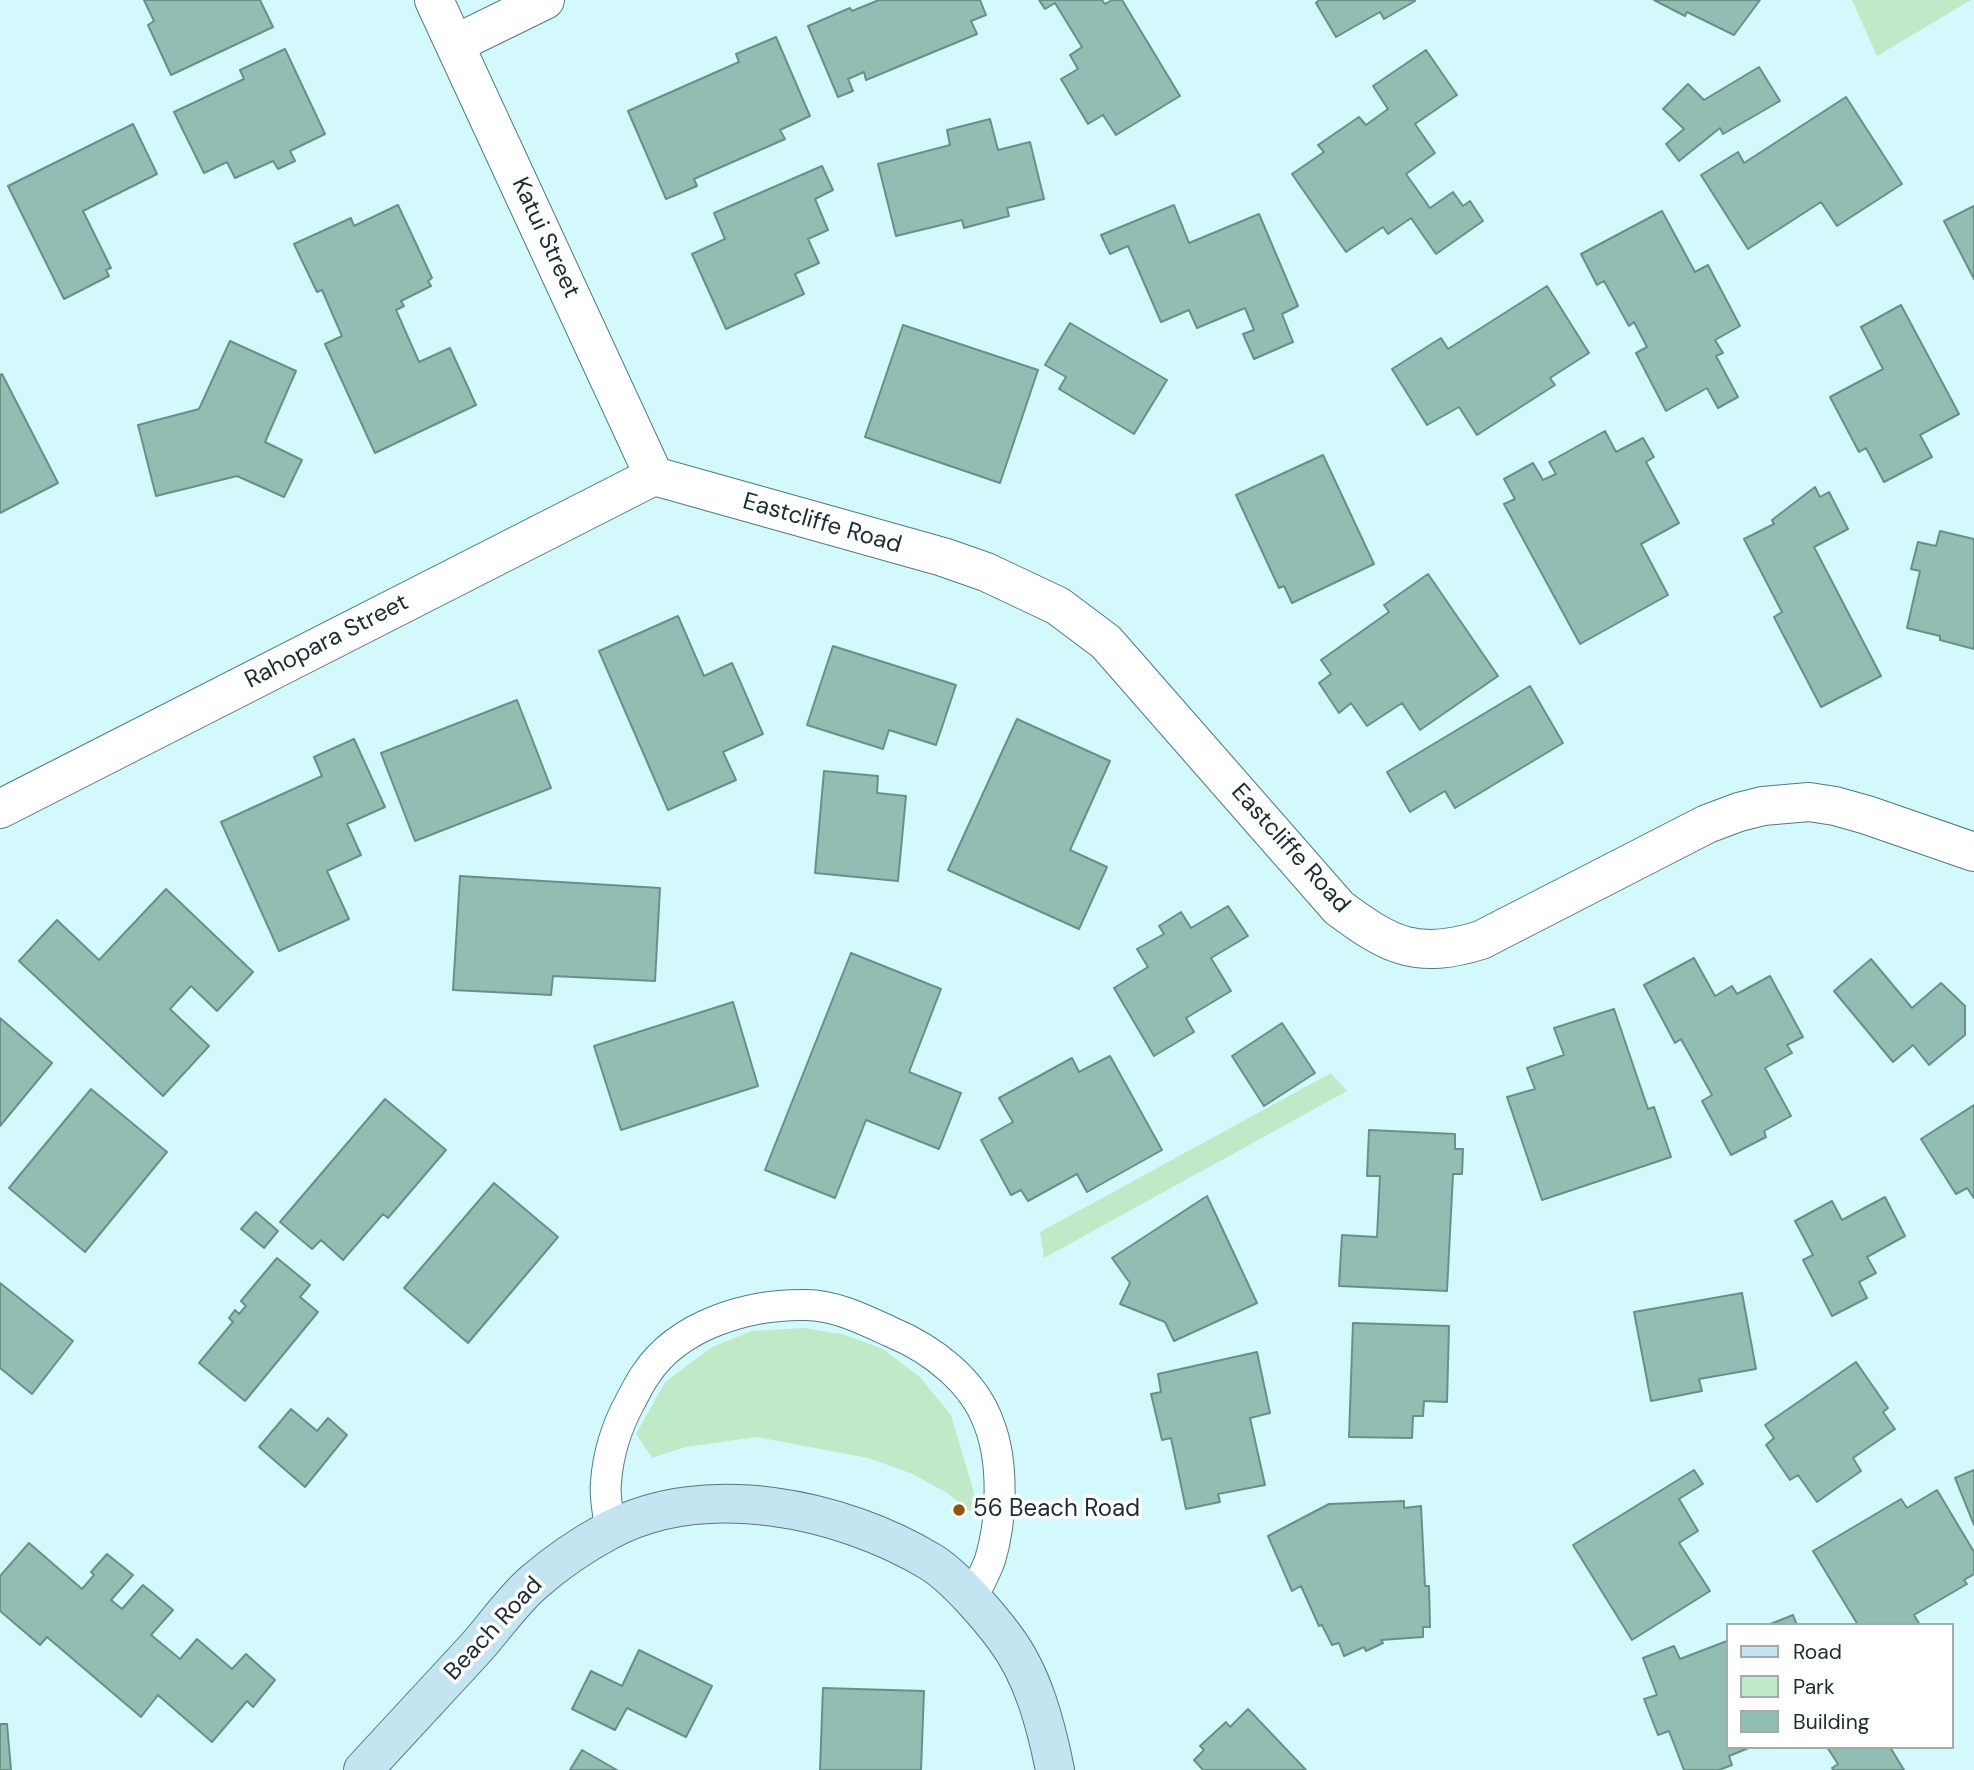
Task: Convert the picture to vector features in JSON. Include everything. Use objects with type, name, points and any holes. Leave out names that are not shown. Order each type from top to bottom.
[{"type":"main road","name":"Beach Road","points":[[363,1770],[533,1583],[577,1550],[610,1530],[664,1510],[756,1504],[807,1511],[852,1525],[933,1563],[972,1599],[1007,1640],[1030,1684],[1047,1730],[1055,1770]]},
{"type":"street","name":"Katui Street","points":[[434,0],[654,476]]},
{"type":"street","points":[[455,44],[545,0]]},
{"type":"street","name":"Rahopara Street","points":[[0,808],[654,476]]},
{"type":"street","name":"Eastcliffe Road","points":[[654,476],[943,558],[985,572],[1058,606],[1107,642],[1339,908],[1378,936],[1409,948],[1445,949],[1481,940],[1707,824],[1763,806],[1809,802],[1835,806],[1974,852]]},
{"type":"lane","points":[[610,1530],[605,1485],[611,1451],[624,1413],[647,1372],[674,1345],[699,1328],[733,1315],[771,1307],[808,1304],[847,1313],[913,1341],[947,1366],[963,1382],[989,1423],[999,1463],[996,1528],[989,1561],[972,1599]]},
{"type":"green space","points":[[1852,0],[1971,0],[1877,56]]},
{"type":"green space","points":[[1331,1073],[1347,1091],[1044,1258],[1040,1232]]},
{"type":"green space","points":[[804,1328],[842,1334],[883,1349],[920,1377],[951,1415],[974,1493],[974,1514],[947,1493],[913,1474],[868,1458],[757,1437],[685,1447],[652,1458],[636,1434],[665,1382],[712,1347],[752,1331]]},
{"type":"building","points":[[144,0],[260,0],[273,27],[171,75],[148,25],[154,21]]},
{"type":"building","points":[[879,0],[980,0],[986,15],[971,21],[977,34],[866,80],[864,72],[848,79],[853,91],[838,97],[808,26],[850,8],[852,11]]},
{"type":"building","points":[[1039,0],[1102,0],[1105,4],[1112,0],[1122,0],[1180,96],[1116,135],[1103,115],[1088,124],[1061,79],[1078,69],[1070,55],[1082,47],[1055,3],[1045,9]]},
{"type":"building","points":[[1319,0],[1415,1],[1384,19],[1380,12],[1336,37],[1316,3]]},
{"type":"building","points":[[1654,0],[1760,0],[1734,35],[1687,12],[1685,16]]},
{"type":"building","points":[[776,37],[810,116],[780,130],[785,139],[694,179],[697,186],[666,199],[628,111],[739,62],[736,54]]},
{"type":"building","points":[[285,49],[325,134],[290,151],[295,161],[278,169],[273,161],[235,178],[227,162],[204,173],[174,112],[244,79],[240,70]]},
{"type":"building","points":[[1426,50],[1457,95],[1415,124],[1435,153],[1406,174],[1430,208],[1453,192],[1463,206],[1470,201],[1483,221],[1436,254],[1411,218],[1388,234],[1383,227],[1346,252],[1292,174],[1324,152],[1318,145],[1359,117],[1366,125],[1388,109],[1373,86]]},
{"type":"building","points":[[1759,67],[1780,101],[1723,134],[1720,128],[1679,161],[1666,144],[1684,129],[1663,109],[1688,84],[1704,100]]},
{"type":"building","points":[[1846,97],[1902,184],[1837,226],[1821,202],[1748,249],[1701,175],[1738,152],[1744,163]]},
{"type":"building","points":[[990,119],[998,150],[1030,142],[1044,199],[1007,208],[1009,216],[964,228],[962,220],[896,236],[878,164],[950,145],[947,130]]},
{"type":"building","points":[[133,124],[157,174],[83,211],[111,268],[106,270],[109,276],[64,299],[8,186]]},
{"type":"building","points":[[822,166],[833,190],[815,199],[828,230],[808,239],[819,263],[795,274],[804,294],[726,329],[692,254],[725,239],[714,213]]},
{"type":"building","points":[[398,205],[432,278],[428,281],[431,286],[401,301],[404,306],[396,310],[419,362],[450,348],[476,405],[375,453],[325,344],[342,336],[322,290],[317,292],[294,244],[351,218],[354,226]]},
{"type":"building","points":[[1174,205],[1189,243],[1259,214],[1298,306],[1282,314],[1293,342],[1254,359],[1243,334],[1254,330],[1245,308],[1197,328],[1189,310],[1161,322],[1128,246],[1110,254],[1101,235]]},
{"type":"building","points":[[1974,206],[1974,279],[1944,221]]},
{"type":"building","points":[[1662,211],[1695,272],[1708,265],[1740,326],[1715,340],[1723,353],[1716,356],[1738,397],[1718,408],[1707,388],[1666,411],[1636,353],[1647,347],[1634,322],[1629,326],[1604,281],[1597,285],[1581,254]]},
{"type":"building","points":[[1547,286],[1589,353],[1550,378],[1555,385],[1477,435],[1459,407],[1427,425],[1392,369],[1441,338],[1448,349]]},
{"type":"building","points":[[1901,305],[1959,414],[1920,435],[1932,457],[1884,482],[1866,448],[1859,452],[1830,397],[1883,369],[1861,327]]},
{"type":"building","points":[[1070,323],[1167,380],[1134,434],[1059,389],[1066,377],[1045,365]]},
{"type":"building","points":[[903,325],[1038,370],[1000,483],[865,437]]},
{"type":"building","points":[[230,341],[296,371],[265,442],[302,460],[284,497],[237,476],[156,496],[138,425],[199,409]]},
{"type":"building","points":[[2,374],[58,483],[0,513],[0,375]]},
{"type":"building","points":[[1605,431],[1616,452],[1643,438],[1654,457],[1646,462],[1679,523],[1641,544],[1668,595],[1580,644],[1504,504],[1515,499],[1504,479],[1533,463],[1543,480],[1556,474],[1549,462]]},
{"type":"building","points":[[1323,455],[1374,564],[1292,603],[1284,586],[1279,588],[1236,495]]},
{"type":"building","points":[[1815,487],[1820,497],[1829,492],[1848,529],[1814,547],[1881,676],[1821,707],[1774,617],[1782,612],[1744,539],[1774,524],[1772,520]]},
{"type":"building","points":[[1940,531],[1974,539],[1974,649],[1940,640],[1940,636],[1907,628],[1920,571],[1911,569],[1918,542],[1936,546]]},
{"type":"building","points":[[1428,574],[1498,676],[1420,730],[1402,703],[1367,726],[1351,703],[1339,713],[1319,683],[1331,674],[1321,660],[1389,612],[1384,605]]},
{"type":"building","points":[[678,616],[704,676],[732,663],[763,734],[723,752],[736,780],[668,810],[599,651]]},
{"type":"building","points":[[833,646],[956,685],[936,745],[889,730],[883,749],[807,725]]},
{"type":"building","points":[[1530,686],[1563,743],[1455,808],[1445,791],[1410,812],[1387,772]]},
{"type":"building","points":[[517,700],[551,788],[415,841],[381,753]]},
{"type":"building","points":[[1017,719],[1110,761],[1070,850],[1107,867],[1079,929],[948,870]]},
{"type":"building","points":[[354,739],[385,807],[347,824],[361,855],[327,871],[349,919],[279,951],[221,822],[322,776],[314,757]]},
{"type":"building","points":[[824,771],[878,776],[877,793],[906,796],[898,881],[815,873]]},
{"type":"building","points":[[460,876],[660,888],[655,981],[553,976],[551,995],[453,990]]},
{"type":"building","points":[[166,889],[253,972],[217,1011],[191,986],[170,1009],[209,1046],[163,1096],[19,961],[57,920],[99,960]]},
{"type":"building","points":[[1228,906],[1248,936],[1211,958],[1231,991],[1186,1018],[1194,1032],[1154,1056],[1114,988],[1148,967],[1137,949],[1164,934],[1159,926],[1181,912],[1191,928]]},
{"type":"building","points":[[851,953],[941,989],[909,1072],[961,1093],[939,1149],[866,1120],[835,1198],[765,1170]]},
{"type":"building","points":[[1694,958],[1715,996],[1732,986],[1737,994],[1770,976],[1803,1037],[1787,1045],[1792,1053],[1765,1068],[1791,1116],[1764,1131],[1766,1137],[1731,1155],[1702,1101],[1712,1095],[1681,1039],[1675,1043],[1644,985]]},
{"type":"building","points":[[1871,959],[1912,1008],[1941,983],[1965,1006],[1965,1035],[1929,1065],[1913,1045],[1893,1062],[1834,991]]},
{"type":"building","points":[[733,1002],[758,1086],[621,1130],[594,1046]]},
{"type":"building","points":[[1614,1009],[1648,1109],[1654,1107],[1671,1157],[1542,1200],[1507,1097],[1535,1089],[1527,1068],[1564,1055],[1554,1028]]},
{"type":"building","points":[[0,1018],[52,1063],[0,1126]]},
{"type":"building","points":[[1282,1023],[1315,1073],[1264,1106],[1232,1056]]},
{"type":"building","points":[[1110,1056],[1162,1150],[1087,1192],[1077,1174],[1028,1201],[1021,1190],[1011,1195],[981,1140],[1013,1122],[999,1098],[1072,1058],[1079,1072]]},
{"type":"building","points":[[91,1089],[167,1152],[85,1252],[9,1188]]},
{"type":"building","points":[[385,1099],[446,1150],[388,1218],[383,1214],[343,1260],[321,1240],[312,1249],[280,1222]]},
{"type":"building","points":[[1974,1105],[1974,1198],[1967,1188],[1956,1194],[1921,1139]]},
{"type":"building","points":[[1369,1130],[1455,1134],[1455,1149],[1463,1149],[1462,1174],[1453,1174],[1447,1291],[1339,1286],[1342,1235],[1377,1237],[1380,1176],[1367,1176]]},
{"type":"building","points":[[494,1183],[558,1237],[468,1343],[404,1288]]},
{"type":"building","points":[[1207,1196],[1257,1303],[1174,1341],[1165,1322],[1120,1304],[1130,1283],[1112,1258]]},
{"type":"building","points":[[1885,1197],[1905,1236],[1867,1257],[1876,1273],[1859,1282],[1867,1298],[1832,1316],[1803,1260],[1813,1255],[1795,1221],[1832,1201],[1842,1220]]},
{"type":"building","points":[[256,1212],[278,1231],[264,1248],[241,1229]]},
{"type":"building","points":[[277,1258],[310,1285],[300,1297],[318,1312],[245,1401],[199,1363],[233,1322],[229,1318],[235,1310],[239,1314],[246,1306],[241,1301]]},
{"type":"building","points":[[0,1283],[73,1341],[32,1394],[0,1368]]},
{"type":"building","points":[[1742,1293],[1756,1369],[1699,1379],[1702,1391],[1651,1401],[1634,1312]]},
{"type":"building","points":[[1353,1323],[1449,1326],[1447,1402],[1424,1401],[1423,1416],[1413,1416],[1412,1438],[1349,1437]]},
{"type":"building","points":[[1257,1352],[1270,1413],[1250,1418],[1265,1485],[1218,1494],[1220,1502],[1186,1509],[1171,1438],[1162,1440],[1151,1394],[1161,1392],[1158,1374]]},
{"type":"building","points":[[1856,1362],[1888,1408],[1883,1412],[1895,1429],[1853,1458],[1861,1471],[1817,1502],[1798,1475],[1790,1480],[1766,1445],[1774,1438],[1765,1425]]},
{"type":"building","points":[[291,1409],[317,1431],[328,1418],[347,1435],[305,1487],[259,1447]]},
{"type":"building","points":[[1694,1470],[1703,1484],[1679,1499],[1698,1531],[1679,1543],[1710,1591],[1632,1640],[1573,1545]]},
{"type":"building","points":[[1974,1470],[1974,1525],[1955,1478]]},
{"type":"building","points":[[1937,1490],[1974,1552],[1974,1574],[1964,1580],[1967,1584],[1914,1615],[1919,1623],[1857,1623],[1813,1551],[1901,1499],[1907,1508]]},
{"type":"building","points":[[1404,1501],[1404,1508],[1421,1506],[1430,1627],[1423,1627],[1423,1637],[1381,1640],[1383,1643],[1366,1651],[1364,1647],[1344,1656],[1339,1643],[1332,1645],[1322,1625],[1319,1626],[1301,1586],[1292,1591],[1268,1536],[1329,1504]]},
{"type":"building","points":[[29,1543],[82,1589],[94,1575],[91,1572],[107,1554],[133,1575],[111,1600],[122,1609],[143,1585],[173,1610],[151,1635],[180,1659],[197,1639],[232,1669],[246,1654],[275,1680],[253,1707],[247,1701],[212,1742],[158,1695],[141,1717],[47,1637],[40,1645],[0,1611],[0,1576]]},
{"type":"building","points":[[1793,1615],[1796,1623],[1773,1623]]},
{"type":"building","points":[[1726,1641],[1726,1749],[1746,1749],[1729,1756],[1732,1765],[1719,1770],[1684,1770],[1669,1731],[1658,1735],[1644,1699],[1657,1695],[1643,1658],[1674,1646],[1680,1659]]},
{"type":"building","points":[[639,1650],[712,1686],[686,1737],[627,1708],[615,1730],[572,1709],[591,1671],[622,1686]]},
{"type":"building","points":[[823,1688],[924,1691],[921,1770],[820,1770]]},
{"type":"building","points":[[1248,1709],[1306,1770],[1203,1770],[1194,1760],[1204,1750],[1200,1746],[1226,1722],[1230,1727]]},
{"type":"building","points":[[0,1724],[7,1724],[11,1770],[0,1770]]},
{"type":"building","points":[[1828,1749],[1891,1749],[1904,1770],[1832,1768],[1838,1764]]},
{"type":"building","points":[[582,1750],[617,1770],[570,1770]]},
{"type":"place","name":"56 Beach Road","points":[[959,1510]]}]
